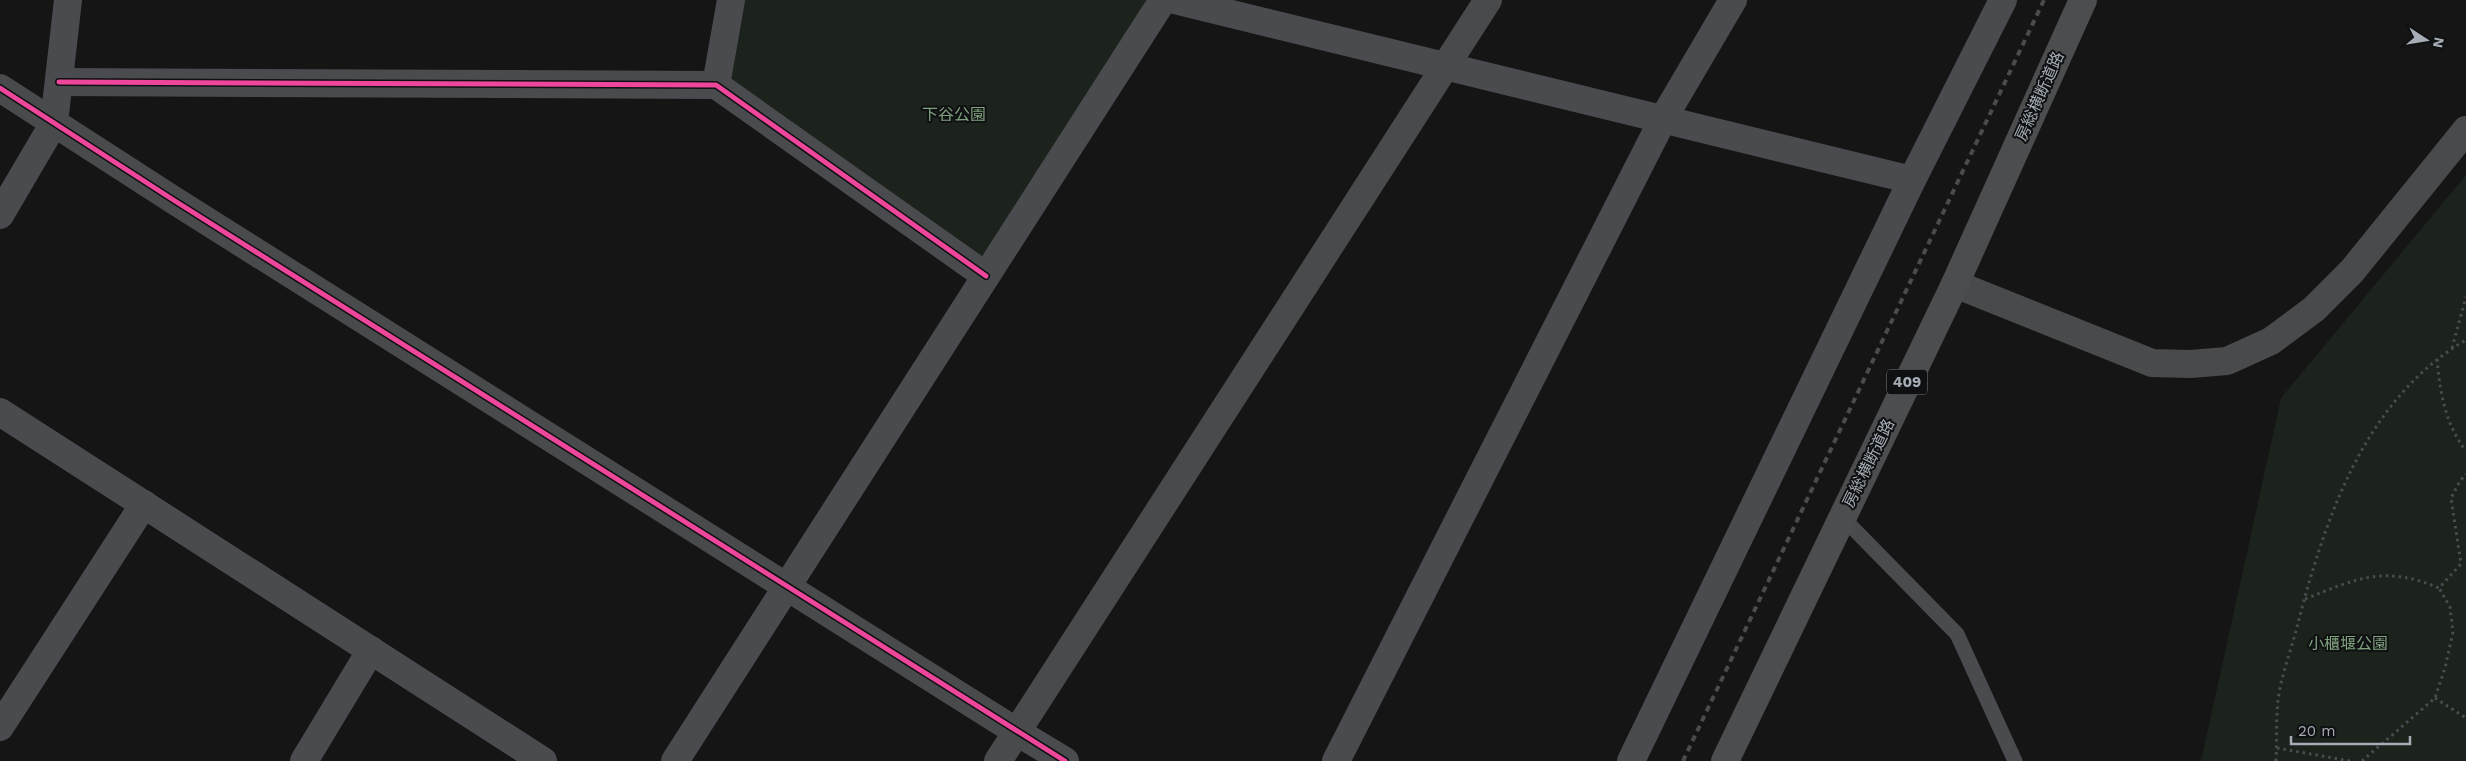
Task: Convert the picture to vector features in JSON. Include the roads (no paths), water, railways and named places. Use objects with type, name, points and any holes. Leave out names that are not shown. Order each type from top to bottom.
[{"type":"highway","name":"房総横断道路","points":[[1725,761],[1955,284],[2083,0]]},
{"type":"street","points":[[0,215],[54,123],[68,0]]},
{"type":"street","points":[[716,85],[731,0]]},
{"type":"street","points":[[675,761],[1163,0]]},
{"type":"street","points":[[1174,0],[1912,180]]},
{"type":"street","points":[[998,761],[1488,0]]},
{"type":"street","points":[[1336,761],[1663,119],[1733,0]]},
{"type":"street","points":[[1631,761],[1912,180],[2003,0]]},
{"type":"street","points":[[59,82],[716,85],[986,276]]},
{"type":"street","points":[[0,88],[1065,761]]},
{"type":"street","points":[[1955,284],[2152,363],[2191,364],[2226,361],[2271,341],[2314,308],[2352,271],[2466,130]]},
{"type":"street","points":[[0,412],[544,761]]},
{"type":"street","points":[[0,727],[144,504]]},
{"type":"street","points":[[304,761],[370,650]]},
{"type":"lane","points":[[1842,517],[1957,634],[2015,761]]},
{"type":"railway","points":[[1683,761],[2044,0]]},
{"type":"park label","name":"下谷公園","points":[[954,114]]},
{"type":"park label","name":"小櫃堰公園","points":[[2348,643]]}]
